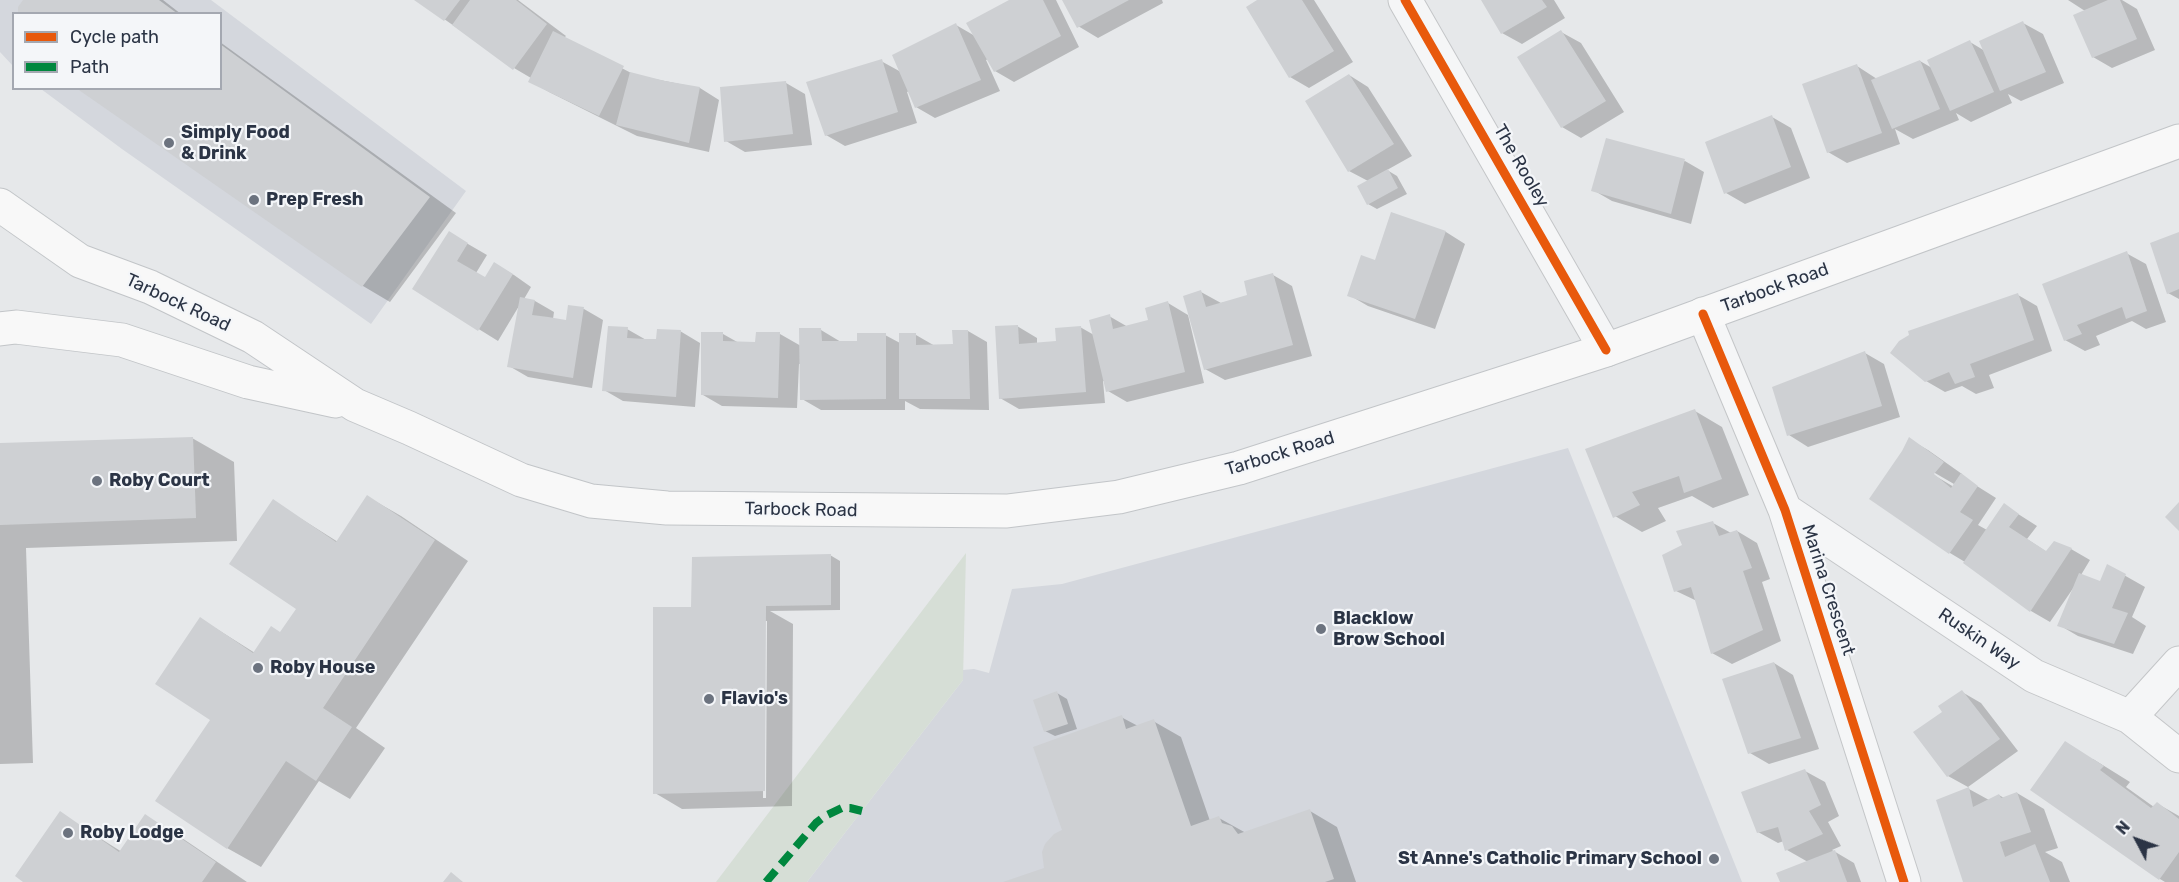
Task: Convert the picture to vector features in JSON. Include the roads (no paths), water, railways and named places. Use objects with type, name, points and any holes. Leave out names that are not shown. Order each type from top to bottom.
[{"type":"main road","name":"Tarbock Road","points":[[0,205],[80,261],[150,287],[253,338],[355,405],[521,480],[591,501],[667,508],[1007,511],[1119,497],[1239,468],[1606,350],[2179,141]]},
{"type":"main road","name":"Tarbock Road","points":[[0,329],[16,327],[122,340],[249,382],[355,405]]},
{"type":"street","name":"The Rooley","points":[[1405,0],[1606,350]]},
{"type":"street","name":"Marina Crescent","points":[[1703,314],[1785,510],[1904,882]]},
{"type":"street","name":"Ruskin Way","points":[[1785,510],[2034,676],[2130,717],[2179,756]]},
{"type":"street","points":[[2130,717],[2179,663]]},
{"type":"place","name":"Simply Food & Drink","points":[[169,143]]},
{"type":"place","name":"Prep Fresh","points":[[254,200]]},
{"type":"place","name":"Roby Court","points":[[97,481]]},
{"type":"place","name":"Blacklow Brow School","points":[[1321,629]]},
{"type":"place","name":"Roby House","points":[[258,668]]},
{"type":"place","name":"Flavio's","points":[[709,699]]},
{"type":"place","name":"Roby Lodge","points":[[68,833]]},
{"type":"place","name":"St Anne's Catholic Primary School","points":[[1714,859]]}]
